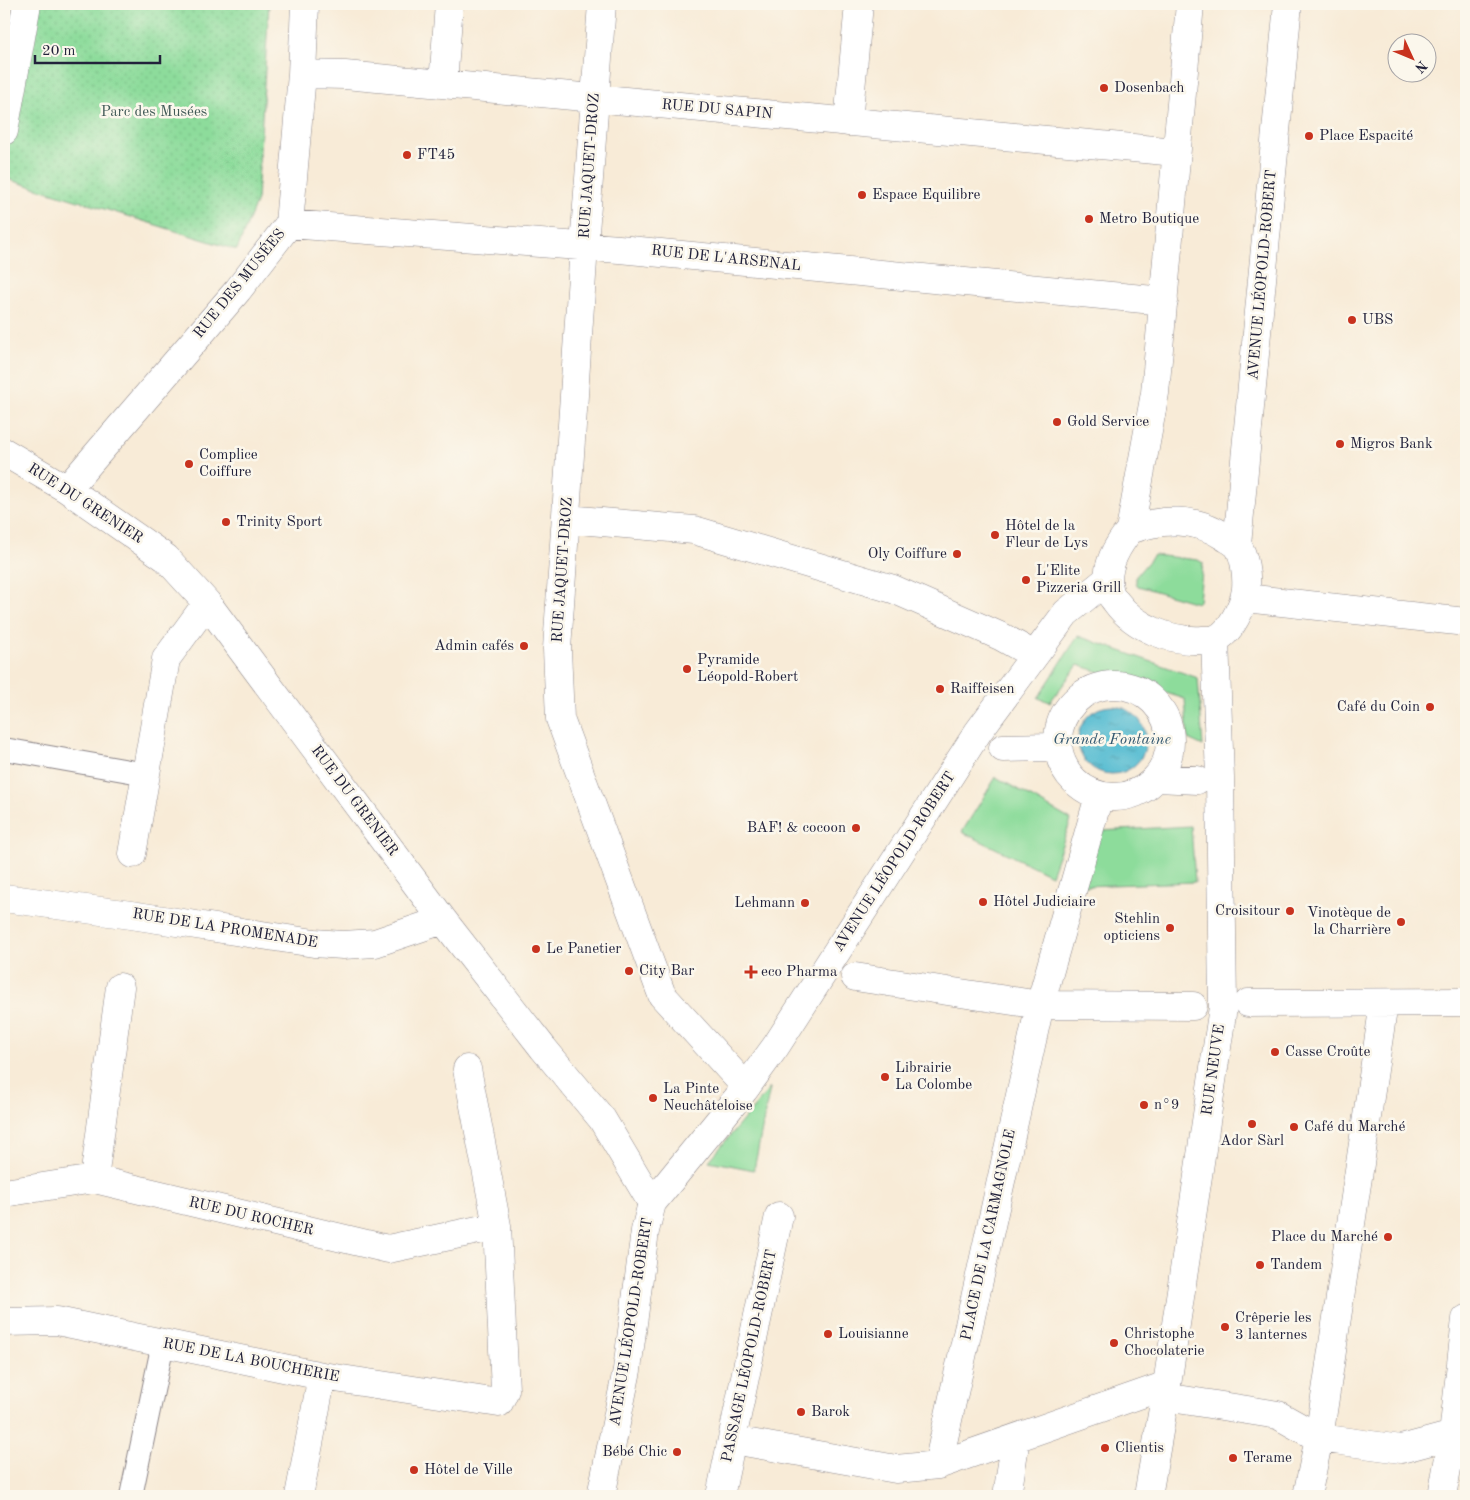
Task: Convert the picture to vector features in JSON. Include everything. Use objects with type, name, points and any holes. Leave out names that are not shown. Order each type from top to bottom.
[{"type":"street","points":[[4,131],[27,4]]},
{"type":"street","name":"RUE DES MUSÉES","points":[[67,489],[238,290],[288,224],[302,74],[305,4]]},
{"type":"street","points":[[443,84],[449,4]]},
{"type":"street","name":"RUE JAQUET-DROZ","points":[[602,4],[557,649],[560,719],[662,995],[746,1087]]},
{"type":"street","points":[[848,122],[860,4]]},
{"type":"street","points":[[1130,530],[1146,524],[1180,521],[1200,525],[1220,533],[1237,545],[1244,562],[1247,580],[1245,598],[1239,614],[1228,628],[1215,639],[1193,641],[1172,638],[1153,631],[1121,609],[1110,594],[1108,578],[1111,561],[1118,545],[1130,530],[1155,393],[1190,4]]},
{"type":"street","name":"AVENUE LÉOPOLD-ROBERT","points":[[1237,545],[1288,4]]},
{"type":"street","name":"RUE DU SAPIN","points":[[302,74],[345,75],[1176,152]]},
{"type":"street","name":"RUE DE L'ARSENAL","points":[[288,224],[584,246],[1164,301]]},
{"type":"street","name":"RUE DU GRENIER","points":[[4,452],[67,489],[166,558],[207,603],[443,920],[543,1048],[602,1119],[652,1203]]},
{"type":"street","points":[[567,519],[694,530],[892,590],[1002,637],[1034,655]]},
{"type":"street","name":"AVENUE LÉOPOLD-ROBERT","points":[[601,1496],[627,1370],[645,1230],[652,1203],[746,1087],[776,1046],[978,732],[1034,655],[1066,613],[1108,578]]},
{"type":"street","points":[[1245,598],[1466,622]]},
{"type":"street","points":[[132,854],[166,659],[207,603]]},
{"type":"street","name":"RUE NEUVE","points":[[1148,1496],[1166,1391],[1223,1007],[1220,778],[1215,639]]},
{"type":"street","points":[[1112,684],[1131,687],[1148,695],[1160,708],[1168,725],[1171,743],[1167,761],[1158,778],[1146,788],[1131,795],[1115,798],[1099,796],[1084,789],[1071,778],[1062,763],[1057,747],[1058,729],[1066,711],[1078,697],[1094,688],[1112,684]]},
{"type":"street","points":[[1003,748],[1057,747]]},
{"type":"street","points":[[1158,778],[1197,780]]},
{"type":"street","name":"PLACE DE LA CARMAGNOLE","points":[[938,1466],[1040,1005],[1099,796]]},
{"type":"street","name":"RUE DE LA PROMENADE","points":[[4,898],[314,943],[344,945],[375,943],[443,920]]},
{"type":"street","points":[[855,977],[1040,1005],[1193,1006]]},
{"type":"street","points":[[94,1180],[120,987]]},
{"type":"street","points":[[1307,1496],[1318,1438],[1384,1002]]},
{"type":"street","points":[[1248,1003],[1466,1002]]},
{"type":"street","points":[[466,1069],[497,1226]]},
{"type":"street","name":"RUE DU ROCHER","points":[[4,1193],[94,1180],[388,1249],[497,1226]]},
{"type":"street","name":"PASSAGE LÉOPOLD-ROBERT","points":[[720,1496],[779,1216]]},
{"type":"street","name":"RUE DE LA BOUCHERIE","points":[[4,1322],[56,1321],[322,1376],[499,1403],[505,1390],[497,1226]]},
{"type":"street","points":[[1442,1496],[1460,1435],[1466,1319]]},
{"type":"street","points":[[299,1496],[322,1376]]},
{"type":"street","points":[[733,1440],[896,1469],[938,1466],[1016,1438],[1166,1391],[1278,1415],[1318,1438],[1401,1449],[1460,1435]]},
{"type":"street","points":[[1007,1496],[1016,1438]]},
{"type":"lane","points":[[4,749],[146,774]]},
{"type":"lane","points":[[131,1496],[163,1343]]},
{"type":"green space","name":"Parc des Musées","points":[[16,4],[269,4],[257,200],[237,250],[4,178],[4,57]]},
{"type":"green space","points":[[1154,555],[1198,560],[1203,563],[1199,601],[1197,603],[1138,586],[1136,576]]},
{"type":"green space","points":[[1078,636],[1198,678],[1203,746],[1188,739],[1185,699],[1078,665],[1050,702],[1038,698]]},
{"type":"green space","points":[[996,777],[1071,820],[1051,875],[962,832]]},
{"type":"green space","points":[[1191,826],[1195,882],[1083,886],[1100,831]]},
{"type":"green space","points":[[770,1088],[754,1170],[709,1161]]},
{"type":"water","name":"Grande Fontaine","points":[[1112,706],[1125,709],[1136,716],[1143,727],[1146,740],[1143,753],[1136,764],[1125,771],[1112,774],[1099,771],[1088,764],[1081,753],[1078,740],[1081,727],[1088,716],[1099,709]]},
{"type":"place","name":"Dosenbach","points":[[1104,88]]},
{"type":"place","name":"Place Espacité","points":[[1309,136]]},
{"type":"place","name":"FT45","points":[[407,155]]},
{"type":"place","name":"Espace Equilibre","points":[[862,195]]},
{"type":"place","name":"Metro Boutique","points":[[1089,219]]},
{"type":"place","name":"UBS","points":[[1352,320]]},
{"type":"place","name":"Gold Service","points":[[1057,422]]},
{"type":"place","name":"Migros Bank","points":[[1340,444]]},
{"type":"place","name":"Complice Coiffure","points":[[189,464]]},
{"type":"place","name":"Trinity Sport","points":[[226,522]]},
{"type":"place","name":"Hôtel de la Fleur de Lys","points":[[995,535]]},
{"type":"place","name":"Oly Coiffure","points":[[957,554]]},
{"type":"place","name":"L'Elite Pizzeria Grill","points":[[1026,580]]},
{"type":"place","name":"Admin cafés","points":[[524,646]]},
{"type":"place","name":"Pyramide Léopold-Robert","points":[[687,669]]},
{"type":"place","name":"Raiffeisen","points":[[940,689]]},
{"type":"place","name":"Café du Coin","points":[[1430,707]]},
{"type":"place","name":"BAF! & cocoon","points":[[856,828]]},
{"type":"place","name":"Hôtel Judiciaire","points":[[983,902]]},
{"type":"place","name":"Lehmann","points":[[805,903]]},
{"type":"place","name":"Croisitour","points":[[1290,911]]},
{"type":"place","name":"Vinotèque de la Charrière","points":[[1401,922]]},
{"type":"place","name":"Stehlin opticiens","points":[[1170,928]]},
{"type":"place","name":"Le Panetier","points":[[536,949]]},
{"type":"place","name":"City Bar","points":[[629,971]]},
{"type":"place","name":"eco Pharma","points":[[751,972]]},
{"type":"place","name":"Casse Croûte","points":[[1275,1052]]},
{"type":"place","name":"Librairie La Colombe","points":[[885,1077]]},
{"type":"place","name":"La Pinte Neuchâteloise","points":[[653,1098]]},
{"type":"place","name":"n°9","points":[[1144,1105]]},
{"type":"place","name":"Ador Sàrl","points":[[1252,1124]]},
{"type":"place","name":"Café du Marché","points":[[1294,1127]]},
{"type":"place","name":"Place du Marché","points":[[1388,1237]]},
{"type":"place","name":"Tandem","points":[[1260,1265]]},
{"type":"place","name":"Crêperie les 3 lanternes","points":[[1225,1327]]},
{"type":"place","name":"Louisianne","points":[[828,1334]]},
{"type":"place","name":"Christophe Chocolaterie","points":[[1114,1343]]},
{"type":"place","name":"Barok","points":[[801,1412]]},
{"type":"place","name":"Clientis","points":[[1105,1448]]},
{"type":"place","name":"Bébé Chic","points":[[677,1452]]},
{"type":"place","name":"Terame","points":[[1233,1458]]},
{"type":"place","name":"Hôtel de Ville","points":[[414,1470]]}]
